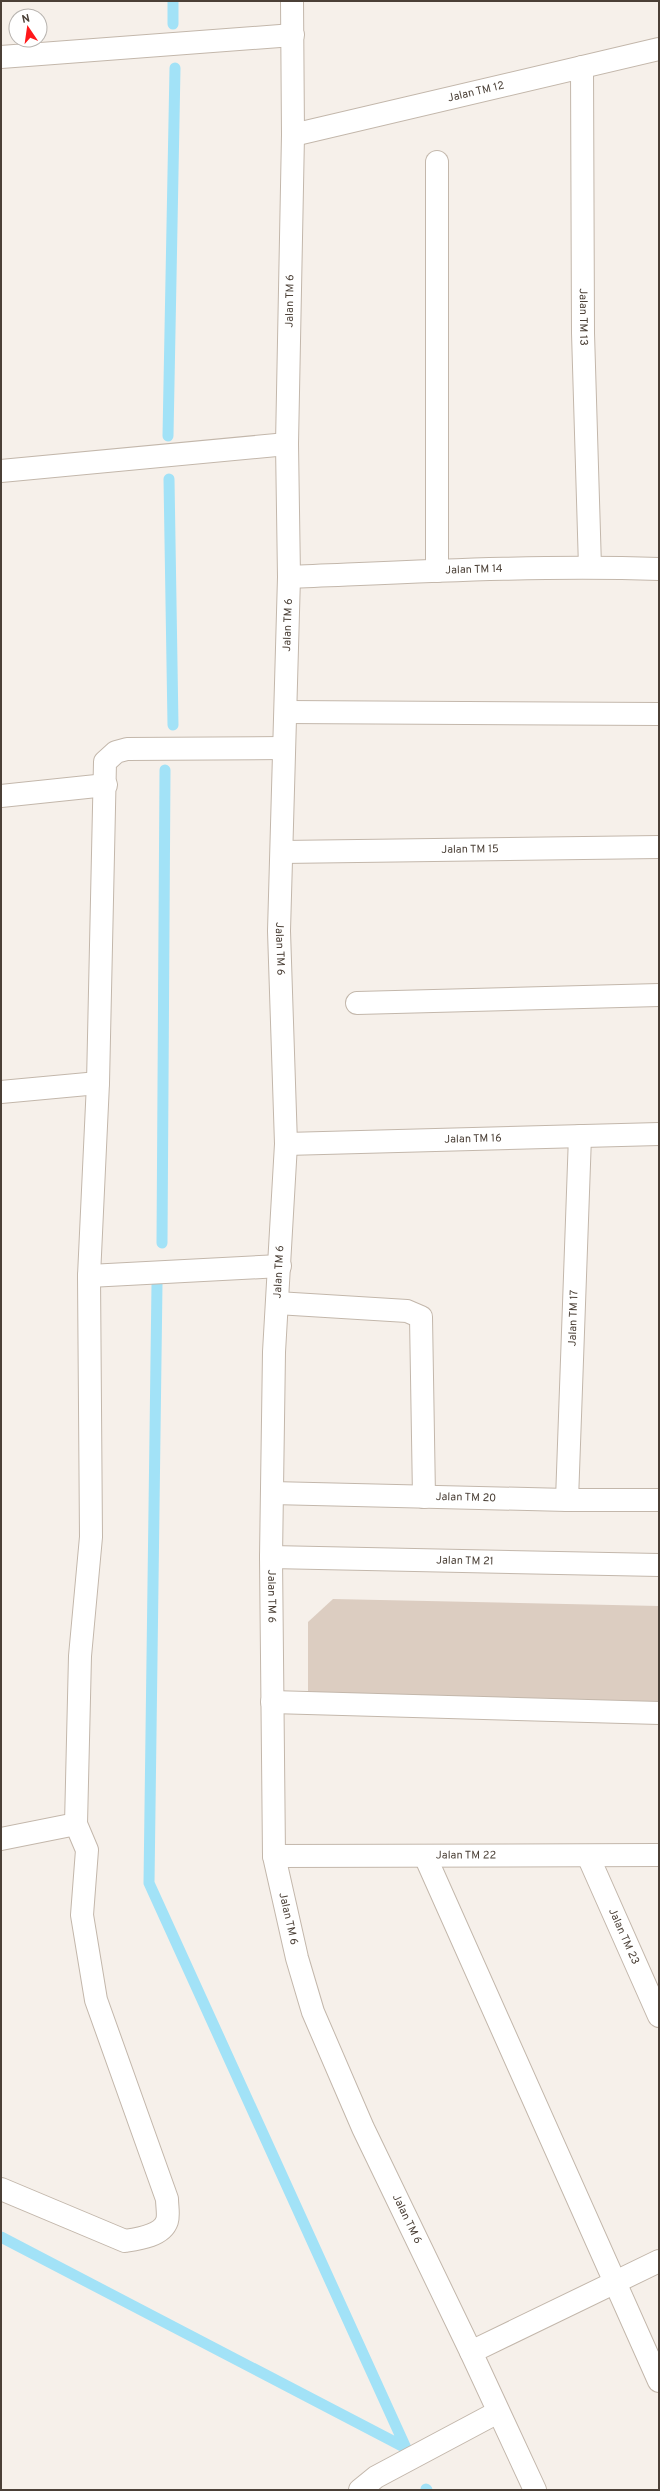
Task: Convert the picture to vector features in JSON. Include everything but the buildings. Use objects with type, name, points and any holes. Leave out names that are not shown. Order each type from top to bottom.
[{"type":"street","name":"Jalan TM 6","points":[[292,1],[293,135],[287,444],[290,577],[279,931],[286,1144],[277,1303],[271,1557],[274,1856],[297,1958],[313,2012],[363,2128],[471,2352],[534,2490]]},
{"type":"street","points":[[1,57],[292,35]]},
{"type":"street","name":"Jalan TM 12","points":[[293,135],[659,49]]},
{"type":"street","name":"Jalan TM 13","points":[[582,67],[583,333],[590,567]]},
{"type":"street","points":[[437,162],[437,571]]},
{"type":"street","points":[[1,471],[287,444]]},
{"type":"street","name":"Jalan TM 14","points":[[290,577],[590,567],[659,569]]},
{"type":"street","points":[[286,712],[659,714]]},
{"type":"street","points":[[1,2189],[125,2241],[140,2239],[158,2231],[167,2222],[167,2199],[96,2000],[82,1915],[88,1850],[76,1824],[80,1656],[91,1537],[89,1276],[98,1083],[106,785],[105,762],[116,752],[127,749],[284,748]]},
{"type":"street","points":[[1,796],[106,785]]},
{"type":"street","name":"Jalan TM 15","points":[[282,852],[659,847]]},
{"type":"street","points":[[357,1003],[659,995]]},
{"type":"street","points":[[1,1092],[98,1083]]},
{"type":"street","name":"Jalan TM 16","points":[[286,1144],[659,1134]]},
{"type":"street","name":"Jalan TM 17","points":[[567,1500],[580,1136]]},
{"type":"street","points":[[89,1276],[280,1266]]},
{"type":"street","points":[[277,1303],[407,1311],[421,1317],[424,1497]]},
{"type":"street","name":"Jalan TM 20","points":[[272,1493],[567,1500],[659,1500]]},
{"type":"street","name":"Jalan TM 21","points":[[271,1557],[659,1565]]},
{"type":"street","points":[[272,1702],[659,1713]]},
{"type":"street","points":[[1,1839],[76,1824]]},
{"type":"street","name":"Jalan TM 22","points":[[274,1856],[659,1855]]},
{"type":"street","points":[[425,1856],[616,2282],[659,2382]]},
{"type":"street","name":"Jalan TM 23","points":[[588,1856],[659,2016]]},
{"type":"street","points":[[471,2352],[659,2261]]},
{"type":"street","points":[[360,2490],[376,2477],[498,2412]]},
{"type":"waterway","points":[[173,1],[173,24]]},
{"type":"waterway","points":[[168,436],[175,68]]},
{"type":"waterway","points":[[169,479],[173,725]]},
{"type":"waterway","points":[[162,1243],[165,770]]},
{"type":"waterway","points":[[157,1284],[149,1883],[406,2448]]},
{"type":"waterway","points":[[1,2237],[406,2448]]}]
